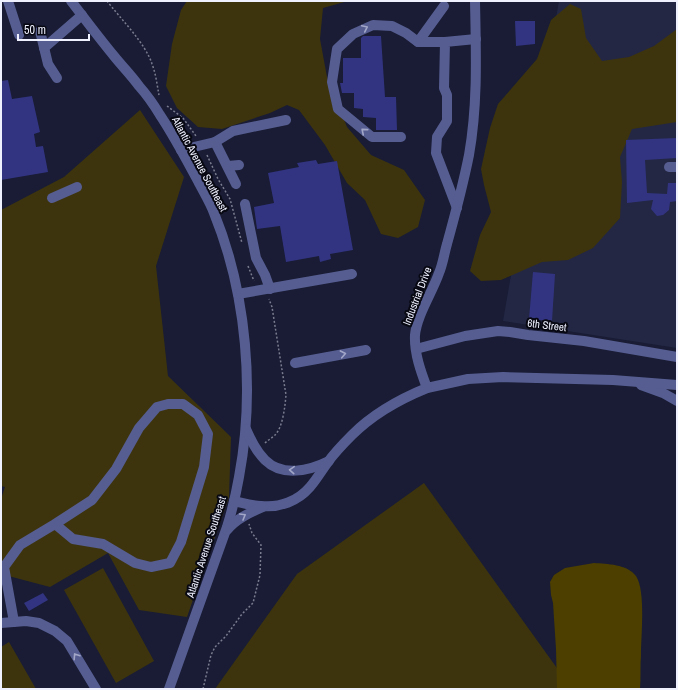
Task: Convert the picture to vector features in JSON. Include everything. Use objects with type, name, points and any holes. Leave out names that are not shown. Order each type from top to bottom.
[{"type":"street","points":[[8,1],[19,35]]},
{"type":"street","name":"Atlantic Avenue Southeast","points":[[71,1],[113,56],[139,85],[161,116],[181,150],[214,212],[228,254],[238,294],[244,337],[247,405],[246,429],[240,471],[234,501],[225,532],[169,689]]},
{"type":"street","name":"Industrial Drive","points":[[427,388],[416,349],[415,335],[418,321],[440,272],[457,208],[467,162],[474,118],[476,76],[475,1]]},
{"type":"street","points":[[418,42],[444,6]]},
{"type":"street","points":[[44,48],[82,15]]},
{"type":"street","points":[[401,137],[372,137],[338,109],[332,82],[337,49],[353,34],[373,25],[392,26],[406,33],[418,42],[445,42],[476,39]]},
{"type":"street","points":[[40,31],[48,64],[57,78]]},
{"type":"street","points":[[445,42],[444,88],[447,95],[447,121],[437,136],[436,153],[457,208]]},
{"type":"street","points":[[181,150],[215,142],[233,131],[286,120]]},
{"type":"street","points":[[215,142],[236,184]]},
{"type":"street","points":[[228,166],[239,165]]},
{"type":"street","points":[[52,198],[77,187]]},
{"type":"street","points":[[246,204],[256,258],[265,275],[266,289]]},
{"type":"street","points":[[238,294],[352,274]]},
{"type":"street","name":"6th Street","points":[[416,349],[464,336],[510,332],[584,341],[677,358]]},
{"type":"street","points":[[295,363],[366,350]]},
{"type":"street","points":[[234,501],[261,506],[278,506],[296,498],[304,493],[340,447],[353,434],[376,416],[400,401],[427,388],[468,379],[490,377],[632,381],[677,385]]},
{"type":"street","points":[[632,381],[663,393],[677,401]]},
{"type":"street","points":[[14,622],[4,567],[20,545],[92,500],[116,469],[139,428],[157,408],[168,404],[183,404],[198,415],[208,434],[204,467],[181,542],[170,563],[151,567],[135,563],[103,544],[73,539],[55,524]]},
{"type":"street","points":[[246,429],[264,460],[285,470],[301,471],[320,466],[329,461]]},
{"type":"street","points":[[225,532],[236,520],[266,506]]},
{"type":"street","points":[[1,623],[26,621],[39,622],[54,631],[66,641],[96,689]]},
{"type":"path","points":[[107,1],[148,54],[153,65],[161,99]]},
{"type":"path","points":[[163,103],[183,118],[201,145],[230,199],[244,249]]},
{"type":"path","points":[[247,264],[254,281],[266,289],[272,307],[286,399],[280,426],[276,434],[266,442],[258,452]]},
{"type":"path","points":[[203,689],[211,655],[242,614],[253,603],[260,575],[261,544],[252,533],[245,515]]},
{"type":"shaded area","points":[[187,1],[348,1],[323,8],[320,39],[327,77],[347,127],[371,155],[404,170],[425,200],[418,227],[398,238],[381,234],[365,200],[347,183],[325,145],[299,110],[287,105],[270,113],[222,129],[198,127],[177,108],[166,86],[172,44],[181,10]]},
{"type":"shaded area","points":[[559,1],[677,1],[677,348],[503,321]]},
{"type":"shaded area","points":[[570,4],[581,9],[586,38],[602,61],[629,57],[654,46],[677,29],[677,122],[632,129],[620,157],[622,182],[620,218],[593,248],[568,260],[542,262],[501,280],[481,281],[470,271],[480,235],[491,212],[481,169],[490,128],[498,104],[537,59],[551,20]]},
{"type":"shaded area","points":[[140,110],[184,177],[156,266],[168,376],[231,437],[229,497],[187,617],[139,610],[108,553],[50,587],[1,574],[1,499],[5,487],[1,486],[1,210],[64,177]]},
{"type":"shaded area","points":[[424,483],[572,689],[215,689],[297,574]]},
{"type":"shaded area","points":[[594,563],[616,565],[627,569],[636,576],[639,583],[642,603],[640,689],[557,689],[553,603],[550,582],[554,575],[565,568]]},
{"type":"shaded area","points":[[103,568],[154,661],[116,683],[64,590]]},
{"type":"shaded area","points":[[9,642],[36,689],[1,689],[1,647]]},
{"type":"building","points":[[515,21],[535,21],[535,44],[516,46]]},
{"type":"building","points":[[363,36],[381,36],[385,97],[396,97],[397,130],[376,130],[376,118],[363,117],[363,109],[354,108],[354,93],[342,93],[340,83],[343,83],[343,58],[361,58],[361,38]]},
{"type":"building","points":[[8,80],[12,99],[32,96],[40,132],[34,134],[36,147],[43,146],[48,172],[1,180],[1,81]]},
{"type":"building","points":[[677,138],[677,158],[645,160],[647,193],[667,194],[668,183],[677,183],[677,201],[670,202],[669,210],[663,215],[657,216],[651,209],[653,200],[627,203],[626,140]]},
{"type":"building","points":[[316,160],[318,164],[337,161],[353,250],[330,254],[331,259],[320,262],[319,256],[286,262],[280,226],[257,229],[254,207],[274,203],[268,173],[299,167],[297,163]]},
{"type":"building","points":[[533,272],[555,274],[552,321],[529,319]]},
{"type":"building","points":[[43,593],[48,600],[29,611],[24,603]]}]
